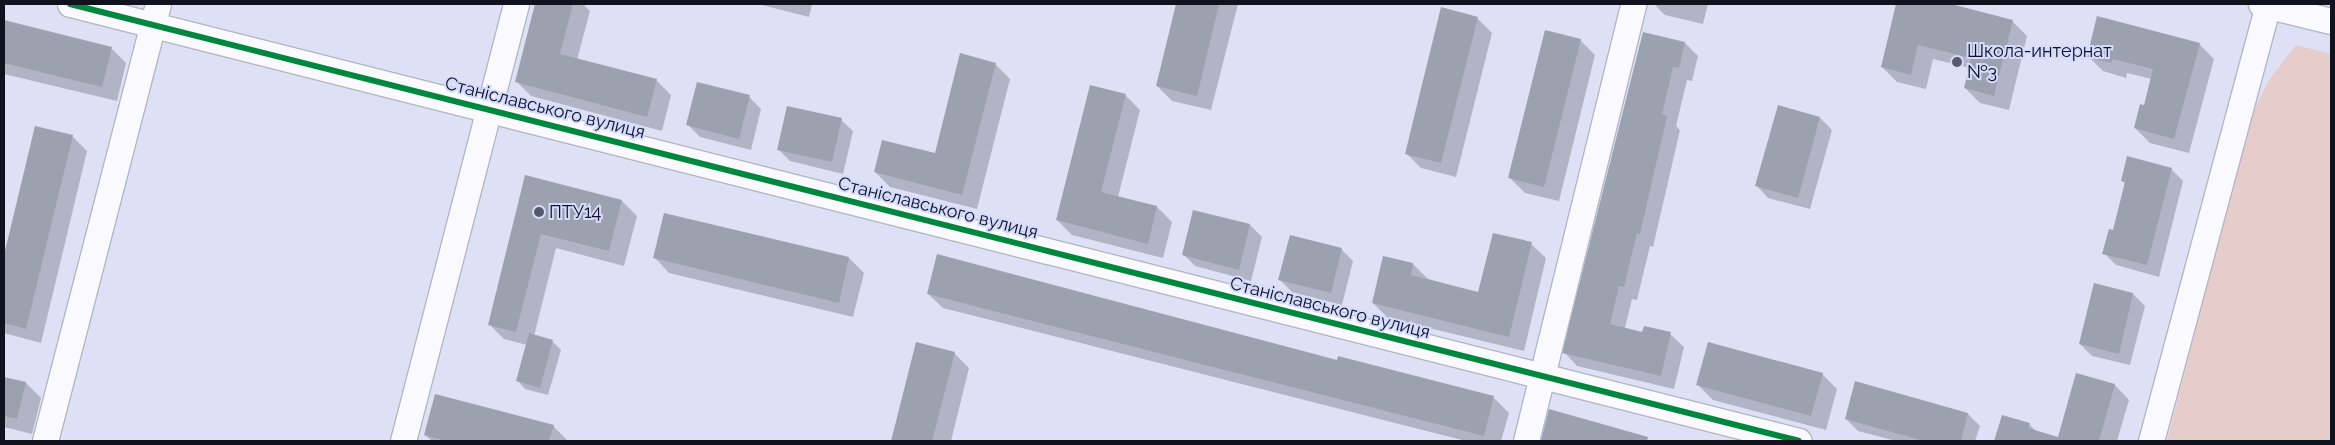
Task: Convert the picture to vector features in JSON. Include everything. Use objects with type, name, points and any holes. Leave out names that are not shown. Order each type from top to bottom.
[{"type":"street","name":"Станіславського вулиця","points":[[70,4],[156,14],[490,110],[1542,378],[1799,441]]},
{"type":"street","points":[[403,441],[516,4]]},
{"type":"street","points":[[1526,441],[1633,4]]},
{"type":"street","points":[[2151,441],[2266,4],[2331,21]]},
{"type":"street","points":[[45,441],[156,14]]},
{"type":"shaded area","points":[[2296,45],[2331,54],[2331,441],[2167,441],[2250,118],[2269,80]]},
{"type":"building","points":[[535,4],[573,4],[560,54],[657,79],[647,117],[515,82]]},
{"type":"building","points":[[1176,4],[1219,4],[1197,96],[1156,86]]},
{"type":"building","points":[[1896,4],[1951,4],[2013,20],[1994,96],[1964,88],[1971,58],[1918,45],[1911,75],[1881,67]]},
{"type":"building","points":[[1441,7],[1478,17],[1441,163],[1405,154]]},
{"type":"building","points":[[2097,16],[2200,43],[2174,139],[2134,128],[2140,104],[2144,105],[2153,69],[2113,59],[2111,63],[2087,57]]},
{"type":"building","points":[[4,20],[112,47],[102,87],[4,63]]},
{"type":"building","points":[[1545,30],[1581,39],[1544,187],[1508,178]]},
{"type":"building","points":[[1643,32],[1685,42],[1679,68],[1673,67],[1662,114],[1667,116],[1640,234],[1637,233],[1624,287],[1619,286],[1610,324],[1642,332],[1644,326],[1671,332],[1661,376],[1562,353]]},
{"type":"building","points":[[960,53],[996,63],[962,195],[874,172],[882,140],[935,153]]},
{"type":"building","points":[[697,82],[750,95],[739,139],[686,125]]},
{"type":"building","points":[[1090,85],[1126,94],[1101,192],[1157,206],[1148,244],[1056,220]]},
{"type":"building","points":[[1778,105],[1820,117],[1798,198],[1755,186]]},
{"type":"building","points":[[787,106],[842,118],[832,162],[777,150]]},
{"type":"building","points":[[35,126],[73,135],[26,329],[4,323],[4,255]]},
{"type":"building","points":[[2127,156],[2172,168],[2147,265],[2102,254],[2109,229],[2113,230],[2125,182],[2121,181]]},
{"type":"building","points":[[525,175],[622,200],[609,251],[541,234],[516,332],[488,325]]},
{"type":"building","points":[[1193,210],[1250,224],[1239,270],[1182,255]]},
{"type":"building","points":[[664,213],[849,257],[839,303],[653,258]]},
{"type":"building","points":[[1493,233],[1532,242],[1509,337],[1372,303],[1383,256],[1413,263],[1411,275],[1478,292]]},
{"type":"building","points":[[1290,235],[1342,248],[1331,293],[1278,280]]},
{"type":"building","points":[[937,254],[1337,360],[1338,356],[1494,396],[1484,436],[927,294]]},
{"type":"building","points":[[2094,283],[2133,293],[2119,354],[2079,344]]},
{"type":"building","points":[[529,333],[553,340],[540,388],[516,381]]},
{"type":"building","points":[[916,342],[955,352],[932,441],[891,441]]},
{"type":"building","points":[[1708,342],[1823,373],[1811,416],[1696,385]]},
{"type":"building","points":[[2076,373],[2115,384],[2099,441],[1994,441],[2002,415],[2030,423],[2028,428],[2058,437]]},
{"type":"building","points":[[4,377],[26,382],[17,419],[4,416]]},
{"type":"building","points":[[1855,381],[1968,413],[1961,441],[1924,441],[1845,419]]},
{"type":"building","points":[[435,394],[554,425],[549,441],[447,441],[424,435]]},
{"type":"building","points":[[1549,409],[1648,437],[1647,441],[1541,441]]},
{"type":"cycle path","points":[[70,4],[1799,441]]},
{"type":"place","name":"Школа-интернат №3","points":[[1957,62]]},
{"type":"place","name":"ПТУ14","points":[[539,212]]}]
